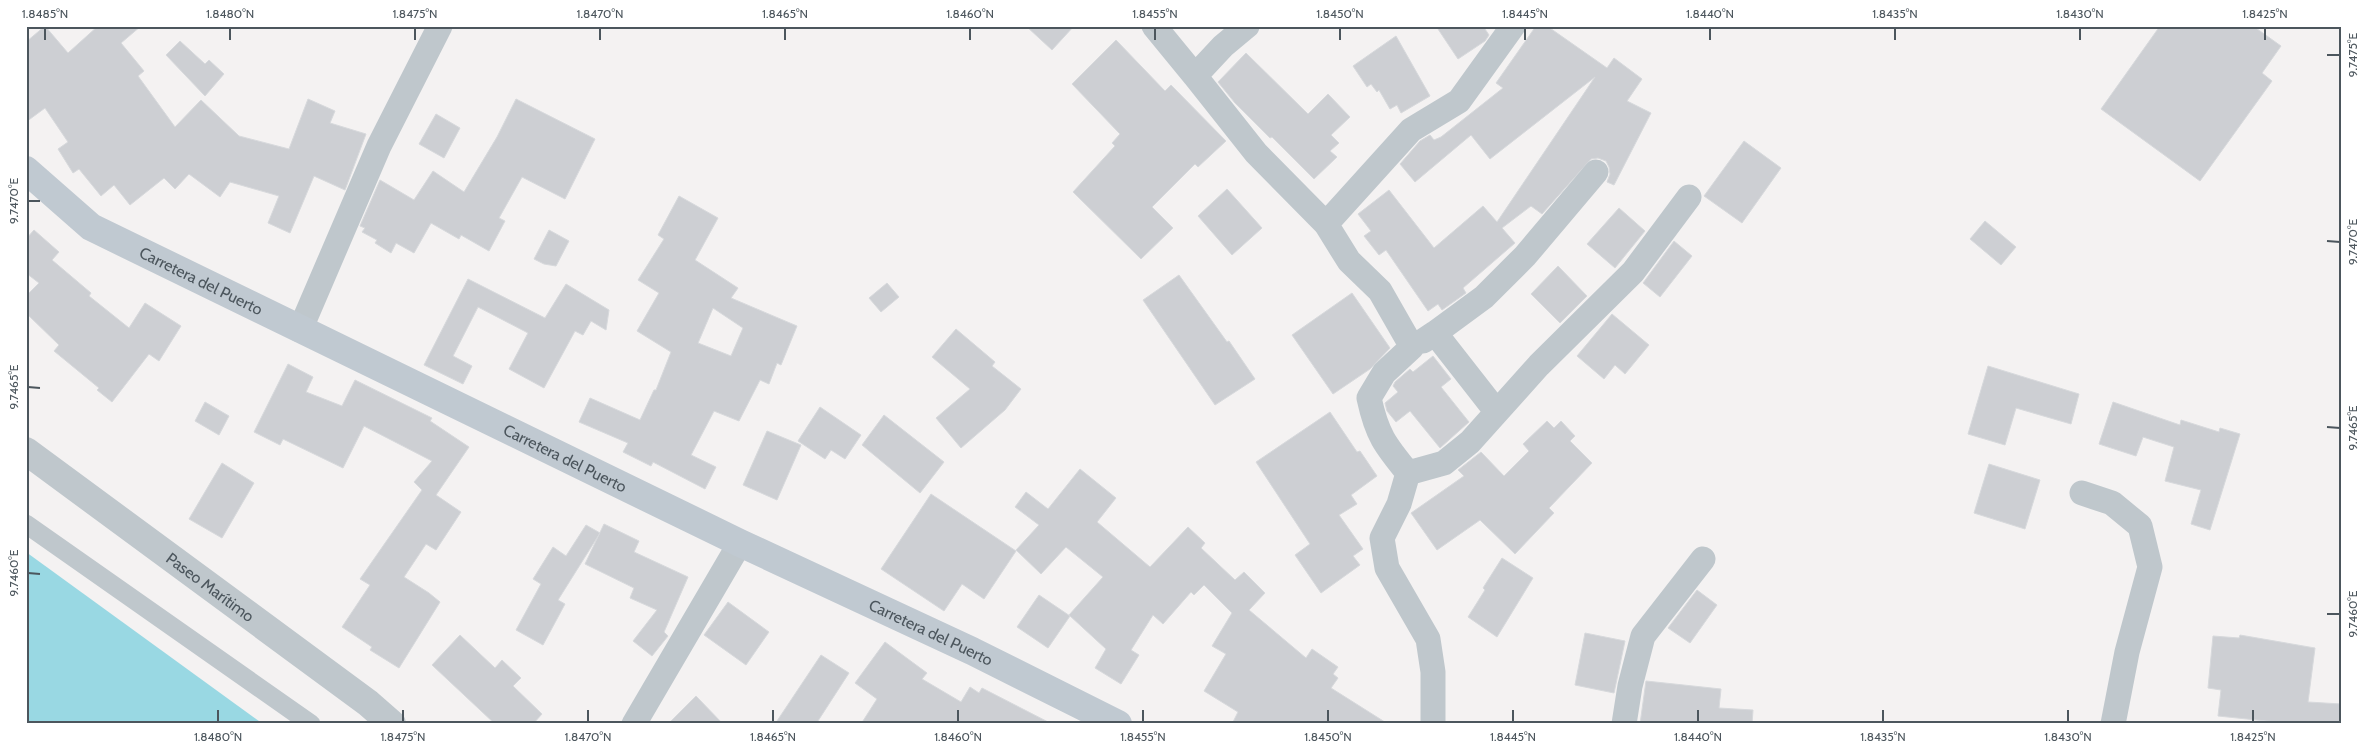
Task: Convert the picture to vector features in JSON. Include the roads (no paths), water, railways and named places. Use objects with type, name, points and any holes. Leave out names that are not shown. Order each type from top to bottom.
[{"type":"main road","name":"Carretera del Puerto","points":[[26,170],[91,227],[740,543],[972,650],[1118,724]]},
{"type":"street","points":[[300,330],[379,146],[440,26]]},
{"type":"street","points":[[1154,26],[1256,153],[1326,224],[1349,261],[1380,291],[1412,347]]},
{"type":"street","points":[[1195,76],[1223,46],[1247,26]]},
{"type":"street","points":[[1326,224],[1411,130],[1459,101],[1513,26]]},
{"type":"street","points":[[1408,473],[1383,442],[1373,417],[1369,398],[1384,373],[1412,347],[1435,333],[1484,297],[1525,256],[1596,172]]},
{"type":"street","points":[[1408,473],[1444,463],[1470,442],[1539,365],[1634,272],[1689,197]]},
{"type":"street","points":[[1435,333],[1496,411]]},
{"type":"street","name":"Paseo Marítimo","points":[[26,451],[368,702],[392,724]]},
{"type":"street","points":[[1408,473],[1399,504],[1382,538],[1387,568],[1428,639],[1433,672],[1433,724]]},
{"type":"street","points":[[2082,493],[2112,503],[2140,526],[2150,566],[2127,652],[2113,724]]},
{"type":"street","points":[[26,524],[311,724]]},
{"type":"street","points":[[634,724],[740,543]]},
{"type":"street","points":[[1624,724],[1630,686],[1643,636],[1689,574],[1703,559]]},
{"type":"water","points":[[26,552],[263,724],[26,724]]}]
